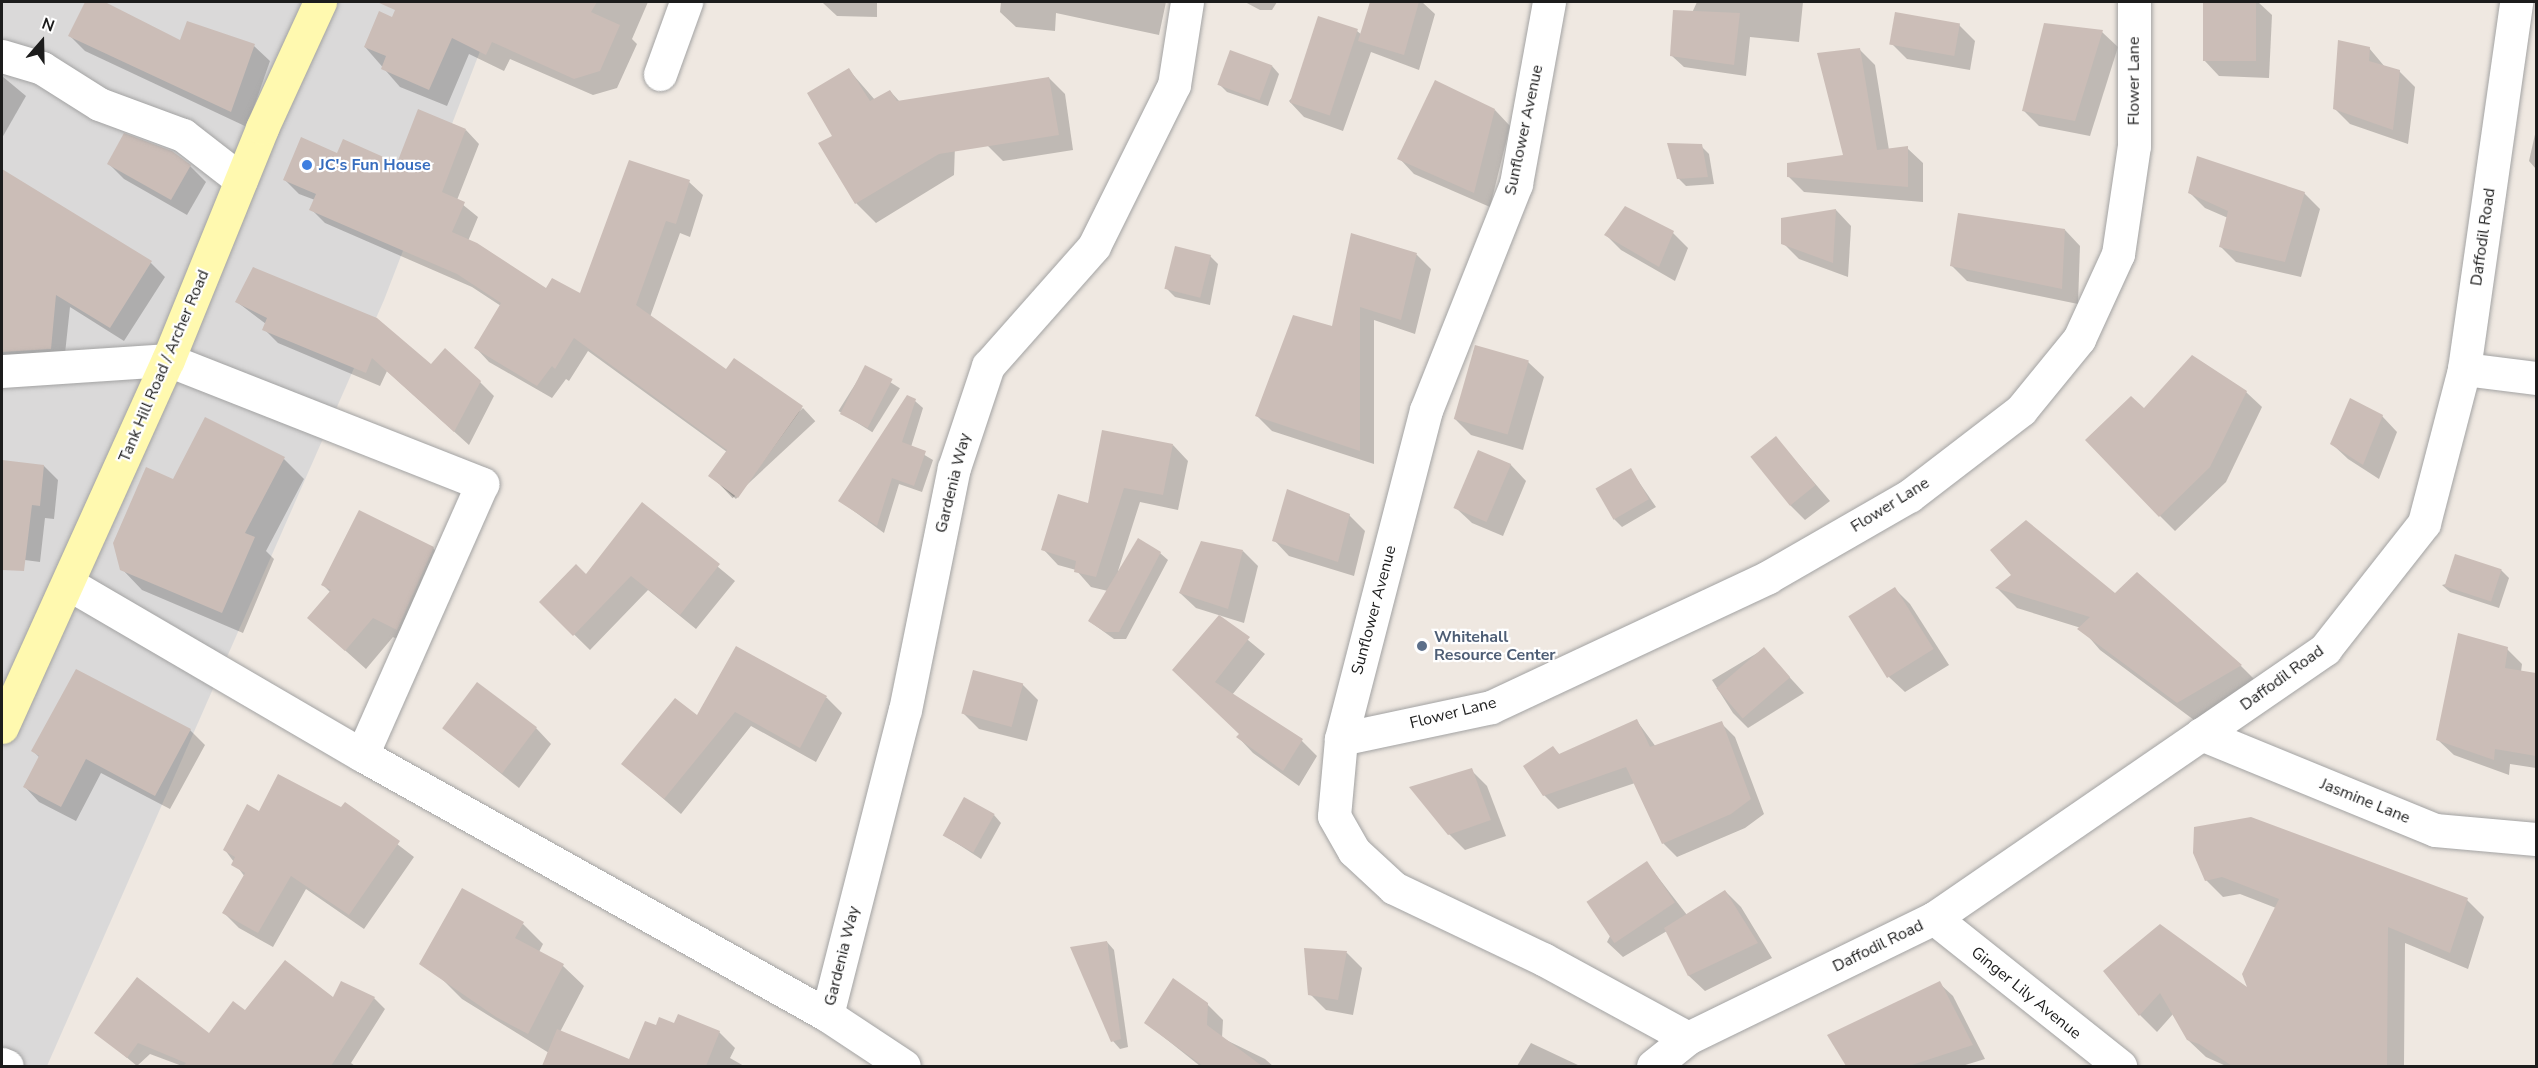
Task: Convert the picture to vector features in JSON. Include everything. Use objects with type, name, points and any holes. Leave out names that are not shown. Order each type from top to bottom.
[{"type":"street","name":"Tank Hill Road / Archer Road","points":[[2,727],[69,584],[168,360],[241,180],[320,2]]},
{"type":"street","points":[[660,74],[686,2]]},
{"type":"street","name":"Gardenia Way","points":[[827,1015],[905,711],[954,468],[988,366],[1094,246],[1174,85],[1187,2]]},
{"type":"street","name":"Sunflower Avenue","points":[[1549,2],[1516,184],[1426,410],[1341,739],[1334,816],[1354,851],[1394,888],[1543,959],[1688,1038]]},
{"type":"street","name":"Flower Lane","points":[[1341,739],[1491,707],[1768,578],[1909,496],[2021,410],[2079,339],[2118,254],[2134,146],[2134,2]]},
{"type":"street","name":"Daffodil Road","points":[[1653,1066],[1688,1038],[1934,918],[2325,649],[2424,523],[2464,369],[2516,2]]},
{"type":"street","points":[[2,56],[42,68],[99,104],[183,135],[241,180]]},
{"type":"street","points":[[2,371],[168,360],[482,484],[362,755]]},
{"type":"street","points":[[2464,369],[2536,378]]},
{"type":"street","points":[[69,584],[362,755],[827,1015],[904,1066]]},
{"type":"street","name":"Jasmine Lane","points":[[2201,734],[2435,830],[2536,839]]},
{"type":"street","name":"Ginger Lily Avenue","points":[[1934,918],[2120,1066]]},
{"type":"street","points":[[2,1065],[7,1066]]},
{"type":"shaded area","points":[[2,2],[499,2],[384,300],[47,1066],[2,1066]]},
{"type":"building","points":[[85,2],[105,2],[180,40],[187,21],[255,44],[231,112],[68,36]]},
{"type":"building","points":[[377,2],[597,2],[591,12],[620,25],[600,71],[574,79],[492,42],[486,55],[452,38],[429,90],[381,69],[386,56],[364,47],[379,11],[392,17],[395,10]]},
{"type":"building","points":[[1370,2],[1419,2],[1404,55],[1358,41]]},
{"type":"building","points":[[2203,2],[2256,2],[2256,61],[2203,61]]},
{"type":"building","points":[[1673,10],[1740,13],[1734,65],[1670,56]]},
{"type":"building","points":[[1895,12],[1960,23],[1954,56],[1889,44]]},
{"type":"building","points":[[1318,16],[1358,29],[1330,116],[1290,103]]},
{"type":"building","points":[[2044,23],[2103,30],[2075,121],[2022,111]]},
{"type":"building","points":[[2338,40],[2370,47],[2369,61],[2400,70],[2393,130],[2333,109]]},
{"type":"building","points":[[1860,48],[1877,150],[1908,146],[1908,187],[1787,177],[1787,163],[1843,155],[1817,53]]},
{"type":"building","points":[[1230,50],[1272,65],[1260,100],[1217,85]]},
{"type":"building","points":[[849,68],[870,101],[890,90],[897,101],[1049,77],[1059,135],[939,154],[855,204],[818,143],[832,136],[807,93]]},
{"type":"building","points":[[1435,80],[1495,109],[1474,193],[1397,159]]},
{"type":"building","points":[[418,109],[466,129],[442,192],[465,202],[452,232],[477,243],[546,288],[552,278],[580,293],[629,160],[690,180],[676,224],[666,221],[636,305],[726,369],[734,358],[803,406],[738,498],[708,476],[727,450],[574,338],[555,369],[552,366],[537,386],[474,348],[501,303],[457,274],[309,210],[316,194],[283,180],[301,137],[337,153],[343,139],[397,163]]},
{"type":"building","points":[[124,133],[172,151],[191,165],[171,200],[107,164]]},
{"type":"building","points":[[1667,143],[1702,144],[1708,177],[1677,179]]},
{"type":"building","points":[[2197,156],[2305,192],[2285,262],[2219,247],[2228,211],[2188,193]]},
{"type":"building","points":[[2,169],[152,261],[110,328],[56,295],[51,349],[2,352]]},
{"type":"building","points":[[1625,206],[1674,231],[1659,267],[1604,235]]},
{"type":"building","points":[[1836,209],[1833,263],[1781,244],[1781,218]]},
{"type":"building","points":[[1958,213],[2065,229],[2062,289],[1950,266]]},
{"type":"building","points":[[1351,233],[1417,253],[1401,320],[1360,307],[1360,451],[1255,416],[1293,315],[1332,326]]},
{"type":"building","points":[[1175,246],[1211,255],[1200,298],[1164,289]]},
{"type":"building","points":[[253,267],[377,318],[431,364],[445,348],[481,381],[454,432],[372,358],[366,373],[262,330],[267,318],[235,302]]},
{"type":"building","points":[[1475,345],[1529,360],[1508,434],[1454,419]]},
{"type":"building","points":[[2192,355],[2247,391],[2210,467],[2159,517],[2085,440],[2131,396],[2144,408]]},
{"type":"building","points":[[865,365],[893,379],[868,428],[840,414]]},
{"type":"building","points":[[907,395],[916,399],[902,442],[926,451],[914,486],[892,478],[877,526],[838,501]]},
{"type":"building","points":[[2350,398],[2383,415],[2363,465],[2330,444]]},
{"type":"building","points":[[205,417],[285,457],[245,533],[255,537],[222,613],[120,570],[113,543],[146,467],[173,479]]},
{"type":"building","points":[[1102,430],[1173,444],[1163,495],[1124,488],[1096,577],[1074,572],[1076,561],[1041,550],[1058,494],[1088,503]]},
{"type":"building","points":[[1776,436],[1816,485],[1790,506],[1750,457]]},
{"type":"building","points":[[1478,450],[1511,464],[1487,522],[1453,508]]},
{"type":"building","points":[[2,460],[44,465],[40,506],[32,505],[24,571],[2,570]]},
{"type":"building","points":[[1631,468],[1649,499],[1613,520],[1595,488]]},
{"type":"building","points":[[1287,489],[1350,514],[1338,562],[1272,541]]},
{"type":"building","points":[[642,502],[720,564],[680,615],[631,576],[573,636],[539,602],[576,564],[586,574]]},
{"type":"building","points":[[359,510],[434,547],[397,630],[373,618],[345,651],[307,618],[331,590],[321,585]]},
{"type":"building","points":[[2026,520],[2115,593],[2137,572],[2242,665],[2177,703],[2077,629],[2090,617],[1995,588],[2011,575],[1990,550]]},
{"type":"building","points":[[1138,538],[1161,552],[1119,632],[1105,632],[1088,621]]},
{"type":"building","points":[[1201,541],[1243,550],[1228,609],[1179,593]]},
{"type":"building","points":[[2455,554],[2502,569],[2491,601],[2444,586]]},
{"type":"building","points":[[1895,587],[1934,649],[1887,678],[1848,616]]},
{"type":"building","points":[[1219,615],[1250,637],[1215,682],[1303,739],[1283,771],[1236,737],[1239,734],[1172,670]]},
{"type":"building","points":[[2458,633],[2508,647],[2505,668],[2536,673],[2536,756],[2495,749],[2494,760],[2436,740]]},
{"type":"building","points":[[736,646],[827,696],[800,748],[735,712],[664,799],[621,764],[675,698],[697,715]]},
{"type":"building","points":[[1764,647],[1790,677],[1743,719],[1716,688]]},
{"type":"building","points":[[76,669],[191,729],[155,796],[86,759],[61,807],[23,787],[39,756],[31,751]]},
{"type":"building","points":[[973,670],[1023,683],[1012,727],[961,713]]},
{"type":"building","points":[[477,682],[537,727],[502,773],[442,728]]},
{"type":"building","points":[[1637,719],[1650,747],[1722,721],[1751,799],[1731,814],[1662,844],[1626,767],[1543,796],[1523,766],[1553,746],[1559,754]]},
{"type":"building","points":[[1472,768],[1491,820],[1448,835],[1409,787]]},
{"type":"building","points":[[278,774],[341,807],[345,802],[400,841],[349,915],[291,876],[258,933],[222,913],[245,873],[231,865],[235,857],[223,850],[247,804],[259,811]]},
{"type":"building","points":[[964,797],[995,814],[973,852],[943,835]]},
{"type":"building","points":[[2251,817],[2468,898],[2450,953],[2388,927],[2387,1066],[2232,1066],[2199,1044],[2187,1040],[2160,993],[2139,1016],[2103,971],[2160,924],[2247,987],[2242,974],[2279,899],[2222,877],[2205,881],[2193,853],[2194,827]]},
{"type":"building","points":[[1647,861],[1675,902],[1614,943],[1586,902]]},
{"type":"building","points":[[462,888],[524,922],[515,938],[564,964],[528,1034],[496,1017],[419,964]]},
{"type":"building","points":[[1725,890],[1758,943],[1688,976],[1664,928]]},
{"type":"building","points":[[1107,941],[1121,1039],[1111,1042],[1070,947]]},
{"type":"building","points":[[1304,948],[1347,951],[1338,1000],[1308,995]]},
{"type":"building","points":[[285,960],[333,997],[341,981],[375,997],[331,1066],[183,1066],[186,1063],[138,1043],[127,1058],[94,1033],[137,977],[209,1033],[233,1001],[245,1010]]},
{"type":"building","points":[[1173,978],[1208,1003],[1207,1025],[1262,1066],[1203,1066],[1144,1023]]},
{"type":"building","points":[[1940,981],[1973,1045],[1909,1066],[1846,1066],[1827,1035]]},
{"type":"building","points":[[678,1014],[720,1031],[706,1066],[542,1066],[557,1029],[629,1059],[645,1021],[656,1025],[659,1017],[674,1023]]},
{"type":"place","name":"JC's Fun House","points":[[307,165]]},
{"type":"place","name":"Whitehall Resource Center","points":[[1422,646]]}]
